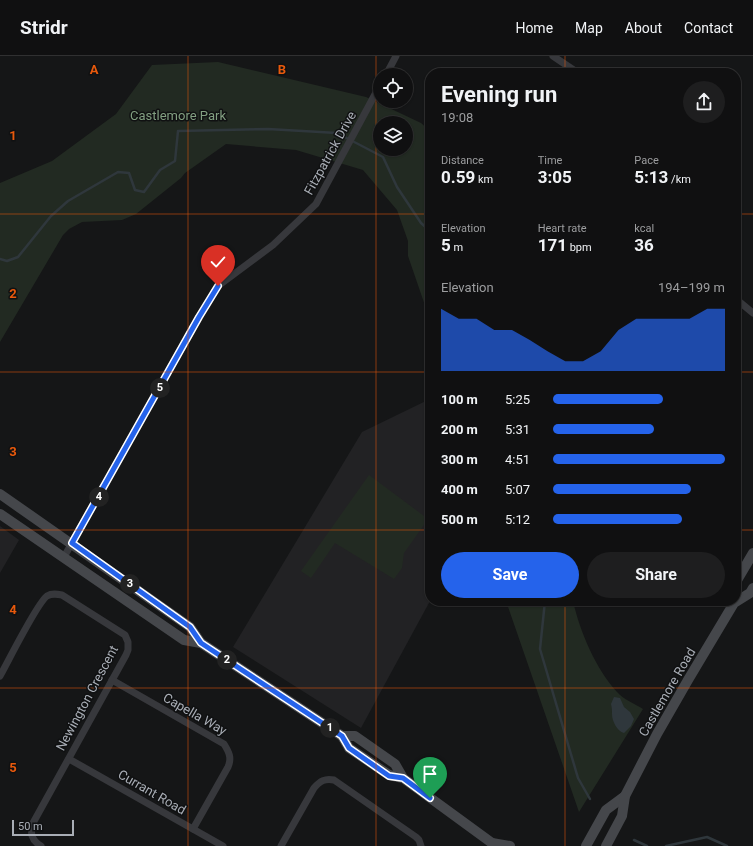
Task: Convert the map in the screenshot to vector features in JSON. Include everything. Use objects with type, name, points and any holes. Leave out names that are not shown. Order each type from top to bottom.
[{"type":"main road","points":[[0,494],[190,627],[201,643],[342,736],[349,748],[389,776],[403,778],[493,844],[510,846]]},
{"type":"main road","points":[[0,514],[184,640],[201,643]]},
{"type":"main road","points":[[741,573],[753,553]]},
{"type":"main road","name":"Castlemore Road","points":[[741,598],[750,593],[753,588]]},
{"type":"main road","name":"Castlemore Road","points":[[606,846],[622,816],[625,796],[657,734],[732,606]]},
{"type":"main road","name":"Castlemore Road","points":[[586,846],[606,810],[625,796]]},
{"type":"street","points":[[390,68],[396,56]]},
{"type":"street","points":[[553,56],[571,68]]},
{"type":"street","name":"Fitzpatrick Drive","points":[[64,557],[199,317],[218,286],[273,245],[316,204],[373,98]]},
{"type":"street","points":[[741,303],[753,313]]},
{"type":"street","name":"Newington Crescent","points":[[0,676],[38,607],[46,597],[53,594],[62,595],[124,635],[128,642],[128,650],[33,823],[31,830],[32,837],[41,846]]},
{"type":"street","name":"Capella Way","points":[[112,680],[224,744],[229,752],[230,761],[228,767],[193,829]]},
{"type":"street","name":"Currant Road","points":[[69,759],[223,846]]},
{"type":"street","points":[[282,846],[314,788],[319,782],[330,779],[334,780],[416,837],[421,846]]},
{"type":"shaded area","points":[[425,401],[425,606],[427,606],[361,728],[233,647],[362,432]]},
{"type":"shaded area","points":[[0,526],[19,540],[0,573]]},
{"type":"shaded area","points":[[614,697],[620,698],[624,707],[630,712],[634,719],[631,726],[624,733],[617,728],[612,717],[611,704]]},
{"type":"green space","name":"Castlemore Park","points":[[218,62],[366,97],[373,100],[373,108],[389,108],[406,116],[373,116],[373,156],[413,156],[413,119],[425,127],[425,305],[408,256],[408,241],[397,210],[363,170],[296,150],[226,144],[185,173],[181,178],[136,214],[122,220],[82,222],[69,229],[63,235],[0,342],[0,183],[52,161],[116,114],[152,65]]},
{"type":"green space","points":[[369,475],[425,517],[425,523],[404,553],[402,568],[394,579],[335,543],[311,578],[301,571]]},
{"type":"green space","points":[[508,606],[574,606],[584,637],[609,683],[620,695],[643,709],[579,812]]},
{"type":"waterway","points":[[0,259],[7,261],[18,257],[51,216],[68,201],[118,172],[129,173],[135,190],[144,192],[160,170],[175,161],[178,131],[268,129],[337,133],[383,157],[397,187],[421,223],[425,227]]},
{"type":"waterway","points":[[544,606],[540,649],[578,778],[590,799]]},
{"type":"waterway","points":[[666,846],[707,837],[727,846]]},
{"type":"waterway","points":[[634,840],[647,846]]},
{"type":"route","points":[[218,286],[199,317],[72,543],[190,627],[201,643],[342,736],[349,748],[389,776],[403,778],[430,798]]}]
